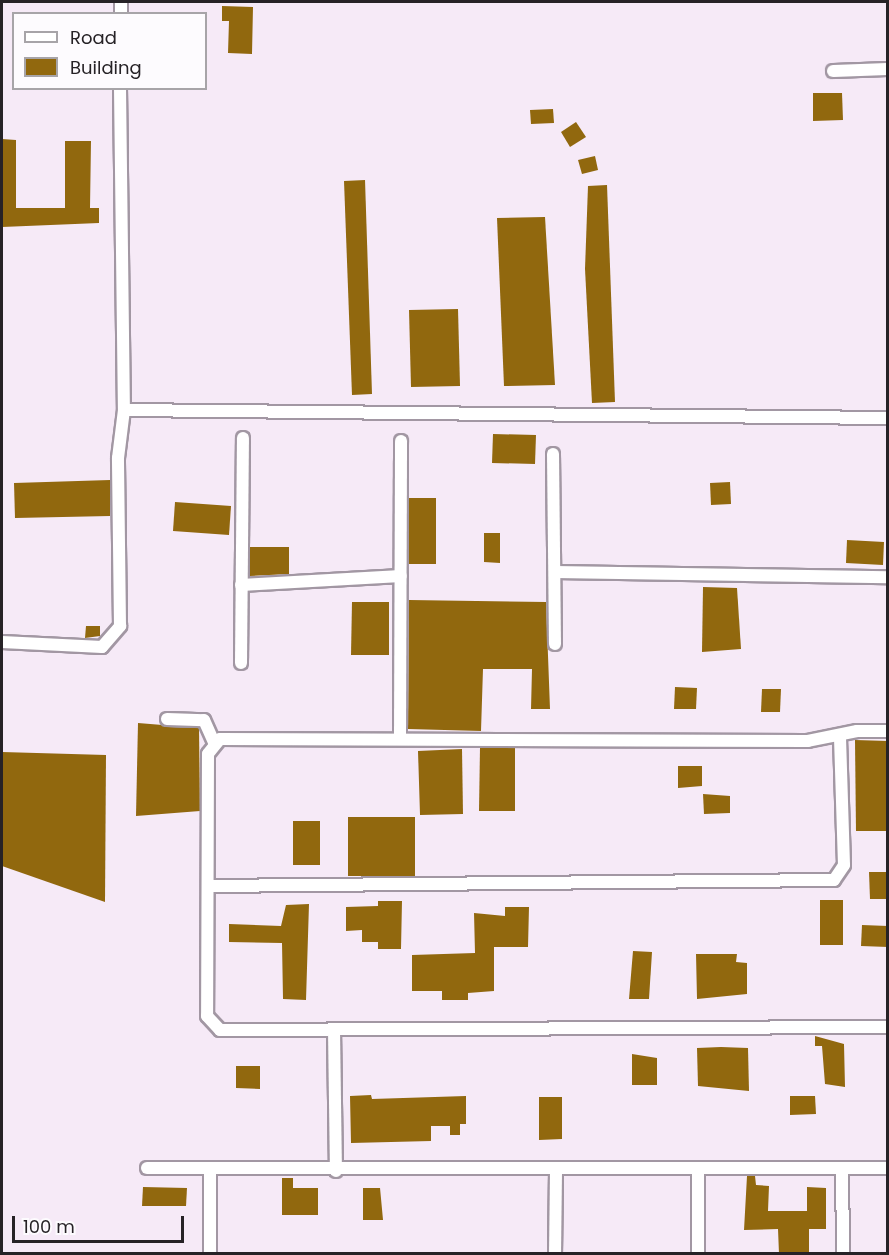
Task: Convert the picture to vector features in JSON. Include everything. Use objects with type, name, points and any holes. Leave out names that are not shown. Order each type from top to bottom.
[{"type":"street","points":[[833,71],[888,69]]},
{"type":"street","points":[[2,642],[102,647],[116,633],[123,602],[118,458],[124,410],[120,90]]},
{"type":"street","points":[[124,410],[888,418]]},
{"type":"street","points":[[241,663],[243,438]]},
{"type":"street","points":[[400,739],[401,441]]},
{"type":"street","points":[[553,454],[555,644]]},
{"type":"street","points":[[555,572],[888,577]]},
{"type":"street","points":[[241,585],[401,576]]},
{"type":"street","points":[[167,718],[204,720],[214,742]]},
{"type":"street","points":[[888,731],[840,735],[808,741],[228,738],[214,742],[208,754],[207,1016],[220,1030],[888,1027]]},
{"type":"street","points":[[208,886],[834,880],[844,865],[840,735]]},
{"type":"street","points":[[334,1030],[336,1171]]},
{"type":"street","points":[[147,1168],[210,1171],[336,1171],[888,1168]]},
{"type":"street","points":[[842,1168],[843,1254]]},
{"type":"street","points":[[555,1254],[556,1170]]},
{"type":"street","points":[[698,1170],[698,1254]]},
{"type":"street","points":[[210,1171],[210,1254]]},
{"type":"building","points":[[222,6],[253,7],[252,54],[228,53],[229,21],[222,21]]},
{"type":"building","points":[[813,93],[842,93],[843,120],[813,121]]},
{"type":"building","points":[[553,109],[554,123],[531,124],[530,110]]},
{"type":"building","points":[[576,122],[586,137],[570,147],[561,132]]},
{"type":"building","points":[[2,139],[16,140],[16,208],[65,208],[65,141],[91,141],[90,208],[99,208],[99,223],[2,227]]},
{"type":"building","points":[[595,156],[598,170],[582,174],[578,160]]},
{"type":"building","points":[[365,180],[372,394],[352,395],[344,181]]},
{"type":"building","points":[[607,185],[615,402],[592,403],[585,269],[588,186]]},
{"type":"building","points":[[545,217],[555,385],[504,386],[497,218]]},
{"type":"building","points":[[458,309],[460,386],[411,387],[409,310]]},
{"type":"building","points":[[493,434],[536,435],[535,464],[492,463]]},
{"type":"building","points":[[110,480],[110,516],[15,518],[14,483]]},
{"type":"building","points":[[730,482],[731,504],[711,505],[710,483]]},
{"type":"building","points":[[409,498],[436,498],[436,564],[409,564]]},
{"type":"building","points":[[175,502],[231,506],[229,535],[173,531]]},
{"type":"building","points":[[484,533],[500,533],[500,563],[484,562]]},
{"type":"building","points":[[847,540],[884,542],[883,565],[846,563]]},
{"type":"building","points":[[250,547],[289,547],[289,574],[250,576]]},
{"type":"building","points":[[703,587],[737,588],[741,649],[702,652]]},
{"type":"building","points":[[409,600],[546,602],[550,709],[531,709],[532,669],[483,669],[481,731],[408,729]]},
{"type":"building","points":[[352,602],[389,602],[389,655],[351,655]]},
{"type":"building","points":[[86,626],[100,626],[100,636],[85,638]]},
{"type":"building","points":[[675,687],[697,688],[696,709],[674,709]]},
{"type":"building","points":[[762,689],[781,689],[780,712],[761,712]]},
{"type":"building","points":[[138,723],[199,728],[200,811],[136,816]]},
{"type":"building","points":[[855,740],[888,741],[888,831],[856,831]]},
{"type":"building","points":[[480,748],[515,748],[515,811],[479,811]]},
{"type":"building","points":[[462,749],[463,814],[420,815],[418,751]]},
{"type":"building","points":[[2,752],[106,755],[105,902],[2,866]]},
{"type":"building","points":[[678,766],[702,766],[702,786],[678,788]]},
{"type":"building","points":[[703,794],[730,796],[730,813],[704,814]]},
{"type":"building","points":[[348,817],[415,817],[415,876],[348,876]]},
{"type":"building","points":[[293,821],[320,821],[320,865],[293,865]]},
{"type":"building","points":[[869,872],[888,872],[888,899],[870,899]]},
{"type":"building","points":[[820,900],[843,900],[843,945],[820,945]]},
{"type":"building","points":[[378,901],[402,901],[401,949],[378,949],[378,942],[362,942],[362,930],[346,931],[346,907],[378,906]]},
{"type":"building","points":[[309,904],[306,1000],[283,999],[282,943],[229,942],[229,924],[281,926],[286,905]]},
{"type":"building","points":[[505,907],[529,907],[528,947],[494,947],[494,991],[468,993],[468,1000],[442,1000],[442,991],[412,991],[412,955],[475,953],[474,913],[505,916]]},
{"type":"building","points":[[862,925],[888,926],[888,947],[861,946]]},
{"type":"building","points":[[633,951],[652,952],[649,999],[629,999]]},
{"type":"building","points":[[696,954],[737,954],[736,962],[747,963],[747,994],[697,999]]},
{"type":"building","points":[[815,1036],[844,1044],[845,1087],[825,1084],[822,1046],[815,1046]]},
{"type":"building","points":[[697,1048],[748,1048],[749,1091],[698,1086]]},
{"type":"building","points":[[632,1054],[657,1058],[657,1085],[632,1085]]},
{"type":"building","points":[[236,1066],[260,1066],[260,1089],[236,1088]]},
{"type":"building","points":[[371,1095],[372,1099],[466,1096],[466,1124],[460,1124],[460,1135],[450,1135],[450,1126],[431,1126],[431,1141],[351,1143],[350,1096]]},
{"type":"building","points":[[790,1096],[815,1096],[816,1114],[790,1115]]},
{"type":"building","points":[[539,1097],[562,1097],[562,1139],[539,1140]]},
{"type":"building","points":[[747,1176],[755,1176],[756,1185],[769,1186],[768,1211],[807,1211],[807,1187],[826,1188],[826,1229],[809,1229],[809,1254],[779,1254],[778,1229],[744,1230]]},
{"type":"building","points":[[282,1178],[293,1178],[293,1188],[318,1188],[318,1215],[282,1215]]},
{"type":"building","points":[[143,1187],[187,1188],[186,1206],[142,1206]]},
{"type":"building","points":[[363,1188],[380,1188],[383,1220],[363,1220]]}]
